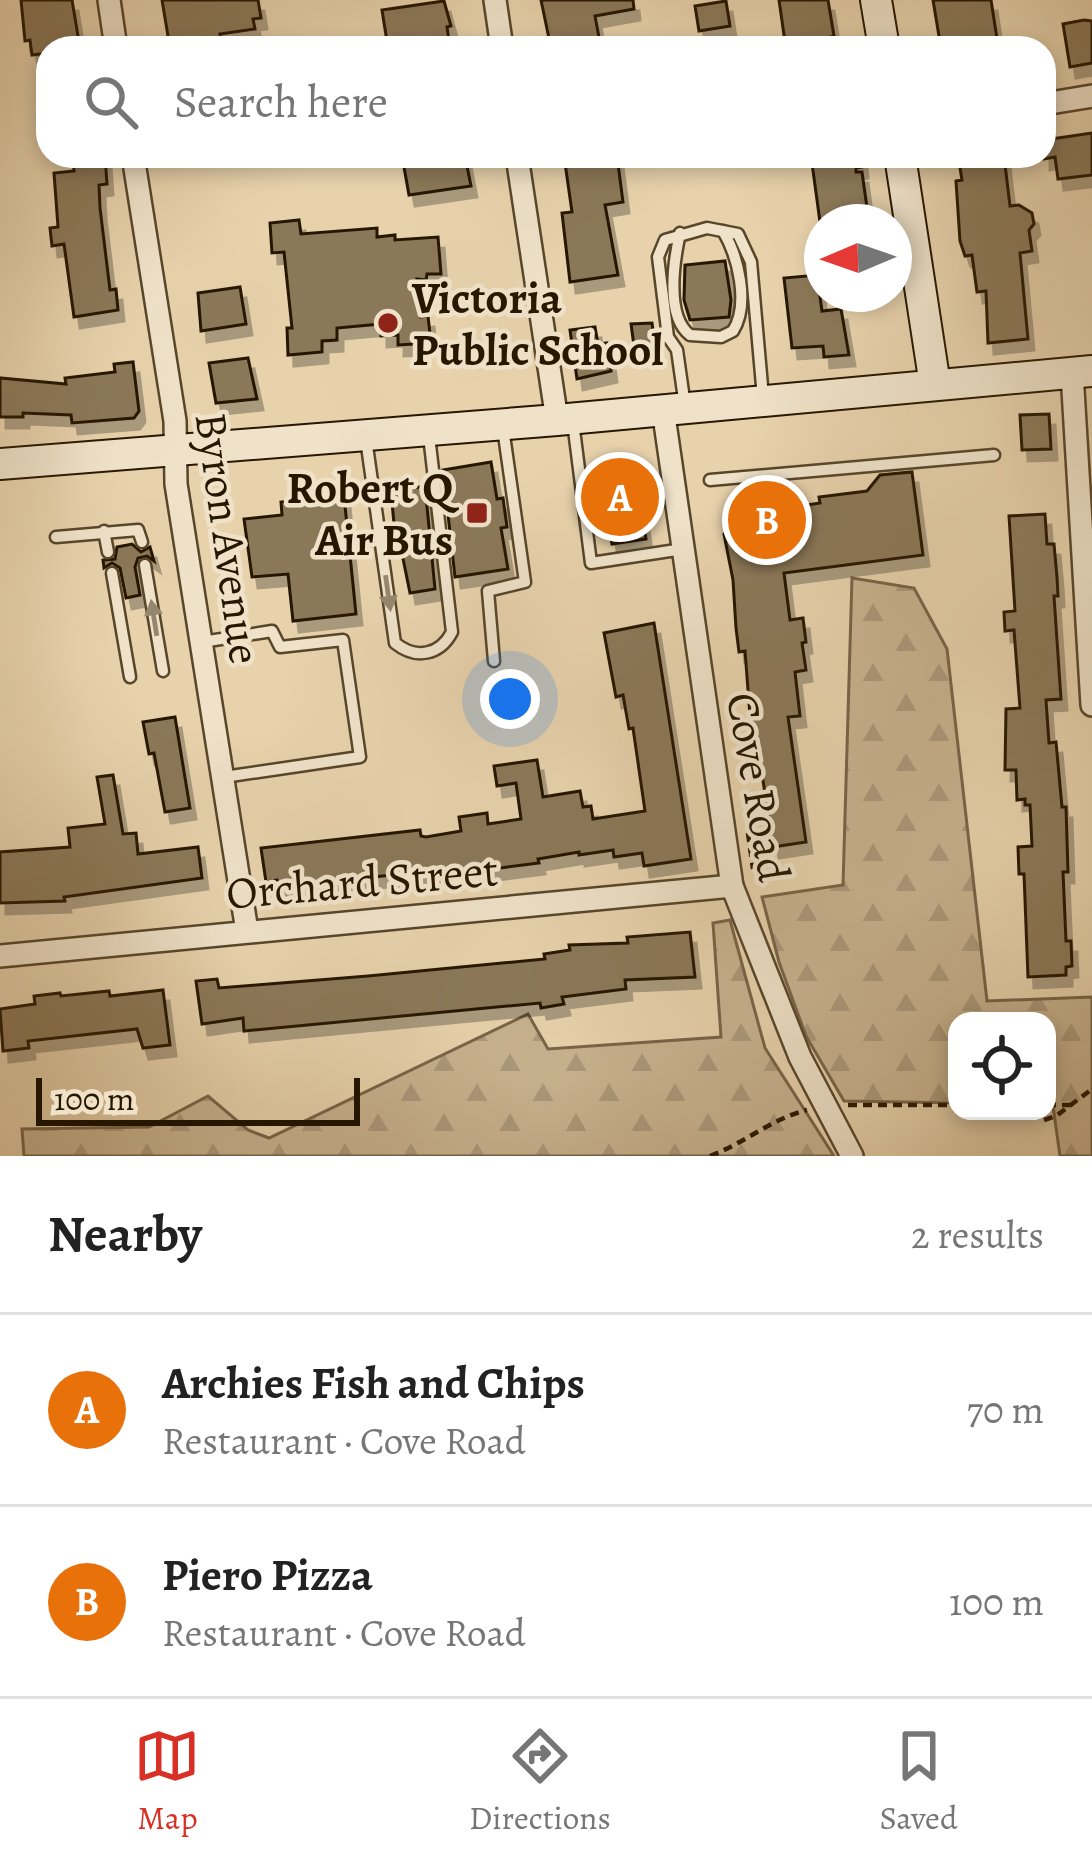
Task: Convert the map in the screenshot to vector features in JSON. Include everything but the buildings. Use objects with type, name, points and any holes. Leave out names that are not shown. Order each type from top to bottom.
[{"type":"main road","points":[[876,0],[882,36]]},
{"type":"main road","points":[[902,168],[935,385]]},
{"type":"main road","points":[[0,464],[502,425],[1082,372]]},
{"type":"street","points":[[109,0],[114,36]]},
{"type":"street","points":[[495,0],[500,36]]},
{"type":"street","points":[[1056,102],[1092,96]]},
{"type":"street","name":"Byron Avenue","points":[[135,168],[175,421],[176,484],[247,931]]},
{"type":"street","points":[[520,168],[564,419]]},
{"type":"street","points":[[1082,372],[1092,705]]},
{"type":"street","name":"Cove Road","points":[[674,408],[683,549],[731,886],[800,1057],[853,1156]]},
{"type":"street","name":"Orchard Street","points":[[0,956],[731,886]]},
{"type":"lane","points":[[674,408],[677,350],[668,337],[658,257],[665,240],[707,228],[738,234],[751,262],[763,400]]},
{"type":"lane","points":[[680,233],[674,260],[678,320],[689,335],[721,337],[733,331],[740,313],[736,260],[723,231]]},
{"type":"lane","points":[[564,419],[591,563],[683,549]]},
{"type":"lane","points":[[494,661],[488,591],[525,582],[502,425]]},
{"type":"lane","points":[[365,436],[395,643],[426,654],[440,649],[452,632],[428,431]]},
{"type":"lane","points":[[710,480],[994,455]]},
{"type":"lane","points":[[56,537],[138,530],[142,542]]},
{"type":"lane","points":[[104,531],[108,552]]},
{"type":"lane","points":[[145,565],[163,671]]},
{"type":"lane","points":[[112,573],[130,677]]},
{"type":"lane","points":[[202,642],[272,632],[280,647],[343,640],[360,757],[224,777]]},
{"type":"path","points":[[1056,1113],[1092,1089]]},
{"type":"path","points":[[710,1156],[738,1145],[779,1117],[828,1105],[948,1105]]},
{"type":"path","points":[[1056,1105],[1071,1105]]},
{"type":"green space","points":[[852,578],[914,588],[947,649],[987,1001],[1092,997],[1092,1156],[1060,1156],[1055,1120],[1056,1012],[948,1012],[948,1103],[844,1101],[806,1036],[762,897],[843,885]]},
{"type":"green space","points":[[730,920],[765,1048],[834,1156],[24,1156],[22,1129],[149,1127],[208,1096],[248,1130],[269,1138],[528,1014],[548,1049],[721,1037],[713,923]]},
{"type":"place","name":"Victoria Public School","points":[[388,323]]},
{"type":"place","name":"Archies Fish and Chips","points":[[620,497]]},
{"type":"place","name":"Robert Q Air Bus","points":[[477,513]]},
{"type":"place","name":"Piero Pizza","points":[[767,520]]}]
